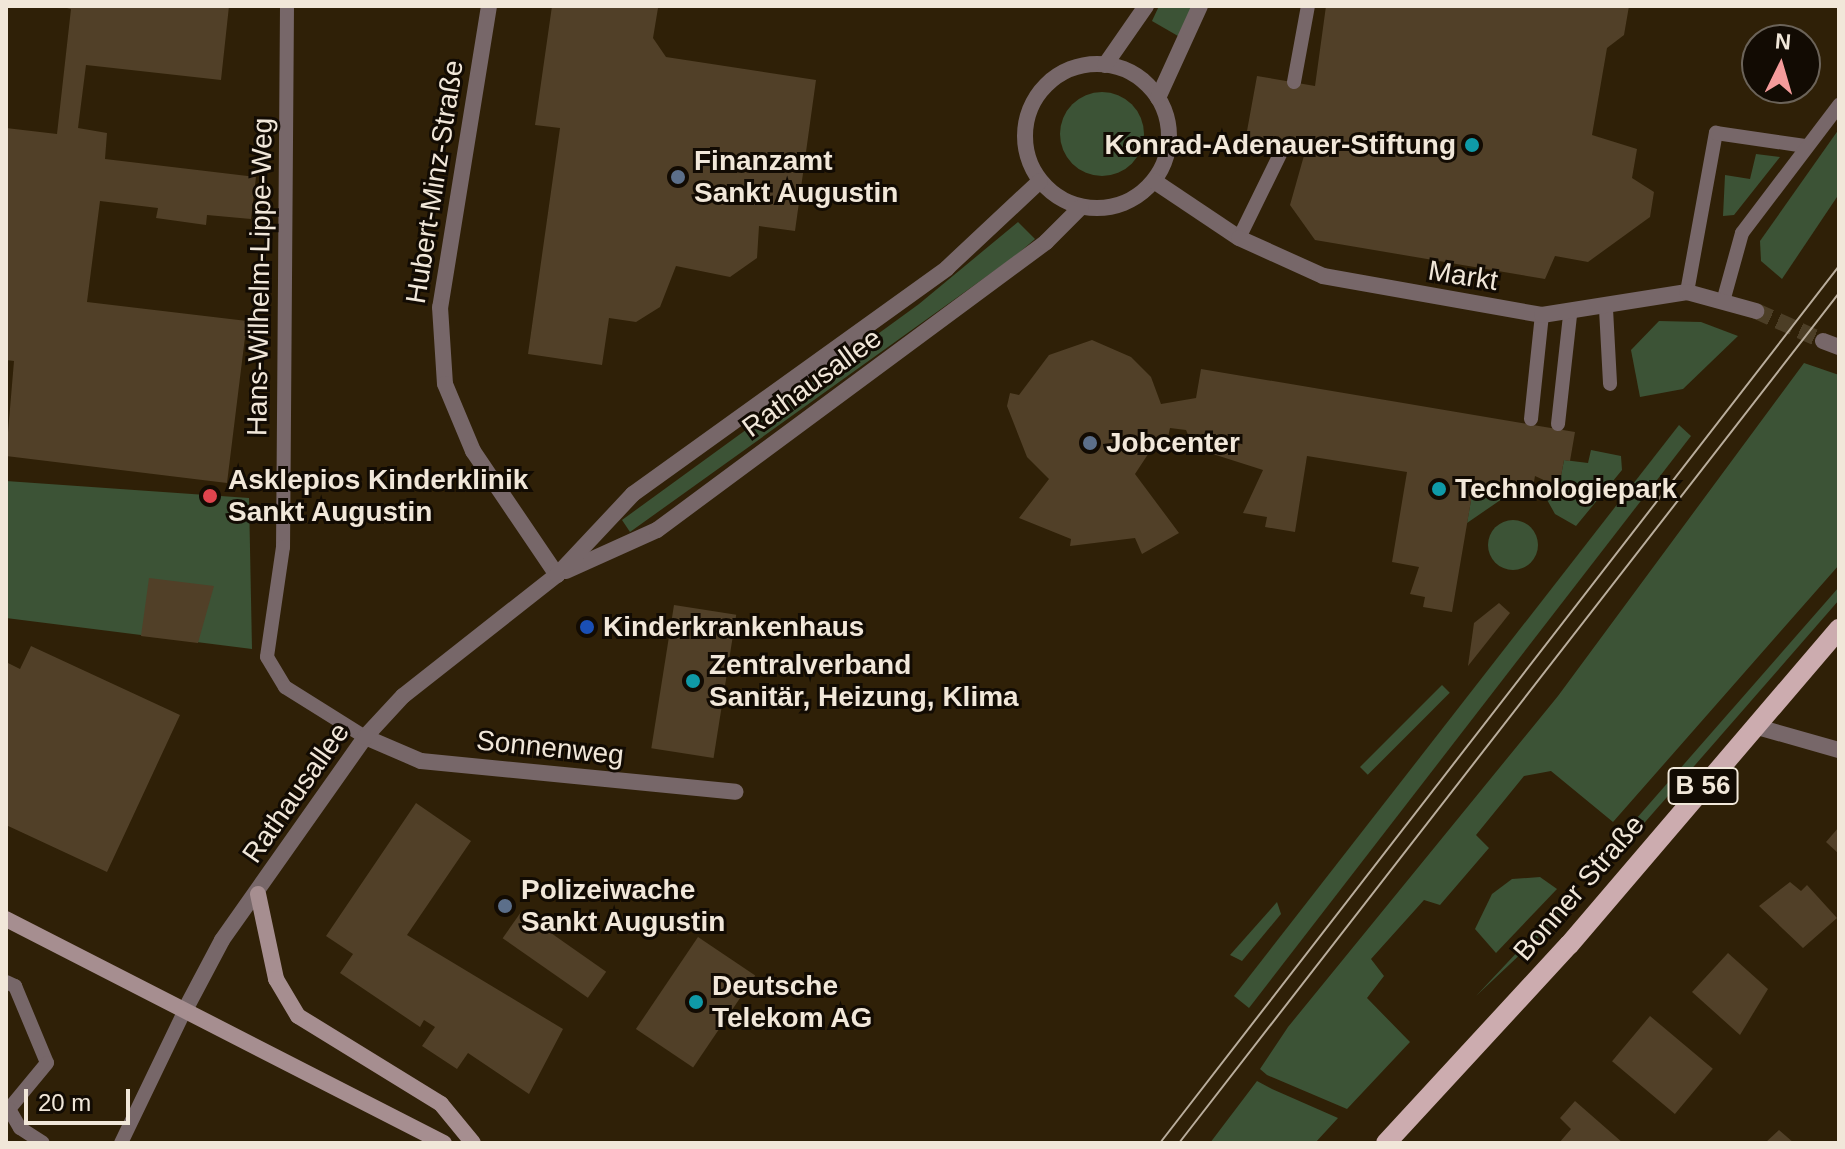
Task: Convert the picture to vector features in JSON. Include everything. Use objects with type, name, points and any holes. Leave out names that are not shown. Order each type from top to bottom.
[{"type":"main road","name":"Bonner Straße","points":[[1386,1143],[1569,945],[1839,629]]},
{"type":"main road","points":[[258,894],[276,979],[298,1016],[441,1104],[473,1143]]},
{"type":"main road","points":[[6,919],[444,1143]]},
{"type":"street","name":"Hubert-Minz-Straße","points":[[489,6],[440,307],[445,384],[473,451],[557,575]]},
{"type":"street","points":[[1105,65],[1146,6]]},
{"type":"street","points":[[1158,98],[1200,6]]},
{"type":"street","points":[[1105,65],[1140,79],[1158,98],[1169,139],[1154,181],[1124,203],[1081,207],[1040,181],[1025,140],[1035,98],[1066,71],[1105,65]]},
{"type":"street","name":"Rathausallee","points":[[185,1010],[209,960],[365,737],[403,696],[557,575],[633,494],[947,268],[1040,181]]},
{"type":"street","name":"Markt","points":[[1154,181],[1239,238],[1323,276],[1542,315],[1570,315],[1687,292],[1724,298],[1756,311]]},
{"type":"street","name":"Rathausallee","points":[[557,575],[657,530],[1046,242],[1081,207]]},
{"type":"street","points":[[1754,726],[1839,750]]},
{"type":"street","name":"Sonnenweg","points":[[365,737],[421,761],[735,792]]},
{"type":"lane","name":"Hans-Wilhelm-Lippe-Weg","points":[[287,6],[283,547],[267,657],[285,687],[365,737]]},
{"type":"lane","points":[[1294,82],[1308,6]]},
{"type":"lane","points":[[1724,298],[1742,233],[1839,105]]},
{"type":"lane","points":[[1687,292],[1716,133],[1805,146]]},
{"type":"lane","points":[[1239,238],[1283,148]]},
{"type":"lane","points":[[1606,309],[1610,384]]},
{"type":"lane","points":[[1531,419],[1542,315]]},
{"type":"lane","points":[[1558,424],[1570,315]]},
{"type":"lane","points":[[6,982],[15,986],[47,1063],[9,1109],[20,1128],[43,1143]]},
{"type":"lane","points":[[121,1143],[185,1010]]},
{"type":"green space","points":[[1159,6],[1194,6],[1178,36],[1152,21]]},
{"type":"green space","points":[[1094,92],[1110,92],[1126,99],[1137,110],[1144,134],[1141,150],[1132,164],[1110,176],[1094,176],[1078,169],[1067,158],[1060,142],[1060,126],[1067,110],[1078,99]]},
{"type":"green space","points":[[1839,129],[1839,194],[1782,279],[1761,261],[1760,241]]},
{"type":"green space","points":[[1756,154],[1780,157],[1734,215],[1723,216],[1725,175],[1750,179]]},
{"type":"green space","points":[[1018,222],[1035,239],[1015,256],[630,532],[622,520],[919,304]]},
{"type":"green space","points":[[1659,321],[1701,322],[1738,336],[1683,389],[1640,397],[1631,350]]},
{"type":"green space","points":[[1804,363],[1839,375],[1839,565],[1613,822],[1551,771],[1524,776],[1476,835],[1489,848],[1440,905],[1424,900],[1371,959],[1384,976],[1367,998],[1410,1042],[1347,1109],[1267,1075],[1260,1069],[1288,1027],[1558,696]]},
{"type":"green space","points":[[1679,425],[1691,436],[1249,1008],[1234,996]]},
{"type":"green space","points":[[1591,450],[1621,456],[1622,470],[1576,526],[1555,514],[1541,489],[1544,477],[1559,486],[1564,460],[1588,463]]},
{"type":"green space","points":[[6,481],[249,498],[252,649],[6,618]]},
{"type":"green space","points":[[1474,483],[1515,490],[1467,523]]},
{"type":"green space","points":[[1513,520],[1530,528],[1538,545],[1530,562],[1513,570],[1496,562],[1488,545],[1496,528]]},
{"type":"green space","points":[[1839,587],[1839,600],[1682,780],[1624,846],[1608,851]]},
{"type":"green space","points":[[1442,685],[1450,693],[1368,775],[1360,767]]},
{"type":"green space","points":[[1540,877],[1557,889],[1496,953],[1475,929],[1492,894],[1512,879]]},
{"type":"green space","points":[[1570,893],[1559,918],[1476,996],[1537,931]]},
{"type":"green space","points":[[1277,902],[1281,914],[1242,961],[1230,955]]},
{"type":"green space","points":[[1257,1081],[1338,1118],[1315,1143],[1210,1143]]},
{"type":"building","points":[[59,6],[229,6],[221,80],[86,65],[78,128],[107,133],[105,159],[256,177],[251,219],[207,215],[206,225],[156,218],[158,208],[100,201],[87,302],[247,321],[227,483],[6,456],[14,361],[6,360],[6,128],[57,134],[71,9]]},
{"type":"building","name":"Finanzamt Sankt Augustin","points":[[552,6],[658,8],[653,38],[666,57],[816,80],[795,231],[759,226],[757,258],[730,277],[676,266],[660,307],[636,322],[609,318],[602,365],[528,354],[560,128],[535,125]]},
{"type":"building","name":"Konrad-Adenauer-Stiftung","points":[[1326,6],[1629,6],[1624,35],[1607,48],[1592,135],[1637,149],[1632,178],[1654,192],[1650,217],[1588,262],[1555,256],[1545,279],[1315,240],[1290,205],[1305,152],[1245,142],[1257,76],[1315,86]]},
{"type":"building","name":"Technologiepark","points":[[1092,340],[1131,357],[1151,377],[1161,404],[1196,398],[1201,369],[1575,432],[1570,461],[1564,460],[1559,487],[1535,476],[1532,493],[1474,483],[1452,612],[1423,607],[1425,597],[1410,594],[1419,567],[1392,562],[1407,472],[1307,456],[1295,532],[1265,527],[1267,517],[1243,513],[1263,470],[1194,448],[1186,430],[1170,428],[1167,442],[1158,439],[1135,474],[1179,533],[1142,554],[1135,538],[1070,546],[1071,539],[1019,518],[1049,479],[1027,457],[1007,406],[1010,393],[1019,395],[1049,355]]},
{"type":"building","points":[[149,578],[214,586],[198,643],[141,636]]},
{"type":"building","points":[[1499,603],[1510,613],[1468,666],[1474,623]]},
{"type":"building","name":"Zentralverband Sanitär, Heizung, Klima","points":[[674,605],[736,615],[714,758],[651,748]]},
{"type":"building","points":[[31,646],[180,715],[107,872],[6,825],[6,662],[20,669]]},
{"type":"building","points":[[416,803],[471,841],[407,935],[563,1029],[529,1094],[468,1053],[457,1069],[422,1046],[435,1027],[424,1020],[420,1027],[340,973],[353,954],[326,936]]},
{"type":"building","points":[[1839,827],[1839,854],[1826,842]]},
{"type":"building","points":[[1790,882],[1801,891],[1807,885],[1837,918],[1803,948],[1759,906]]},
{"type":"building","points":[[521,912],[606,972],[588,998],[503,938]]},
{"type":"building","name":"Deutsche Telekom AG","points":[[698,937],[755,976],[693,1068],[636,1029]]},
{"type":"building","points":[[1728,953],[1768,989],[1740,1035],[1692,992]]},
{"type":"building","points":[[1650,1016],[1713,1069],[1675,1114],[1612,1061]]},
{"type":"building","points":[[1575,1101],[1623,1143],[1559,1143],[1571,1129],[1560,1118]]},
{"type":"building","points":[[1779,1130],[1794,1143],[1765,1143]]},
{"type":"tunnel","points":[[1756,311],[1823,341]]},
{"type":"tram line","points":[[1160,1143],[1839,266]]},
{"type":"tram line","points":[[1179,1143],[1839,293]]},
{"type":"place","name":"Konrad-Adenauer-Stiftung","points":[[1472,145]]},
{"type":"place","name":"Finanzamt Sankt Augustin","points":[[678,177]]},
{"type":"place","name":"Jobcenter","points":[[1090,443]]},
{"type":"place","name":"Technologiepark","points":[[1439,489]]},
{"type":"place","name":"Asklepios Kinderklinik Sankt Augustin","points":[[210,496]]},
{"type":"place","name":"Kinderkrankenhaus","points":[[587,627]]},
{"type":"place","name":"Zentralverband Sanitär, Heizung, Klima","points":[[693,681]]},
{"type":"place","name":"Polizeiwache Sankt Augustin","points":[[505,906]]},
{"type":"place","name":"Deutsche Telekom AG","points":[[696,1002]]}]
